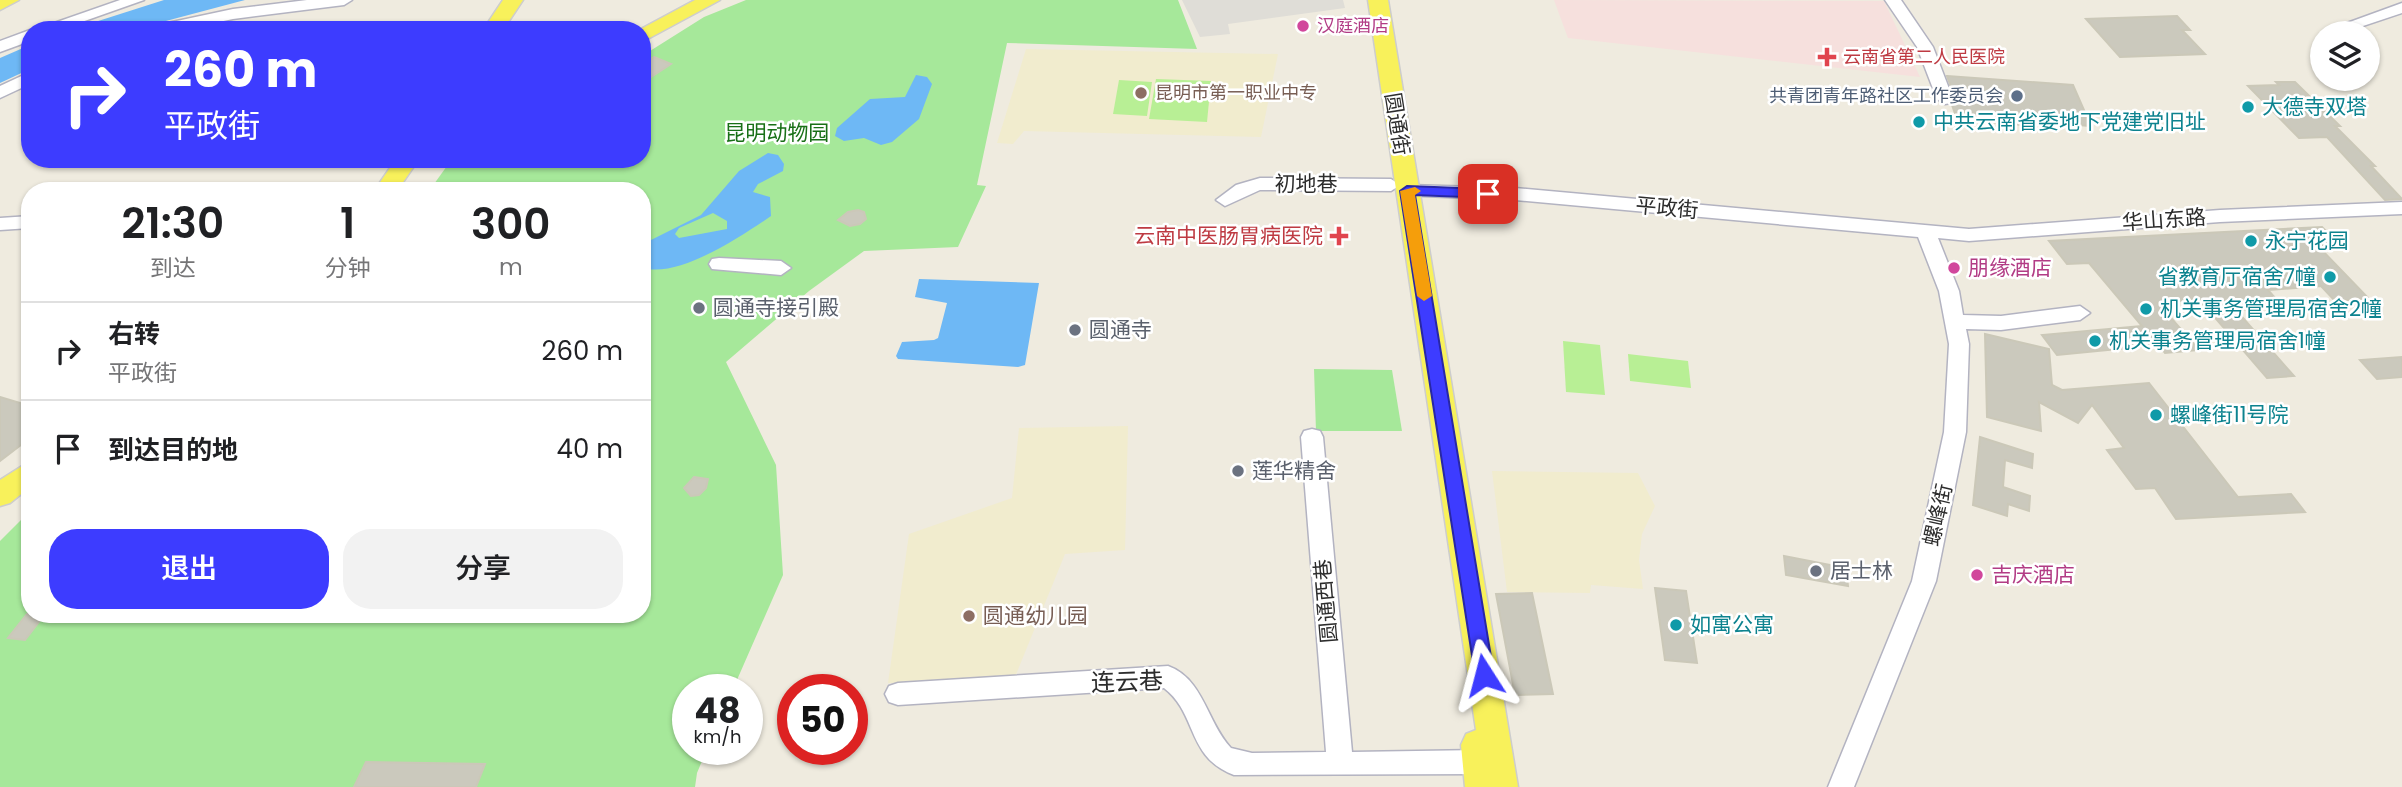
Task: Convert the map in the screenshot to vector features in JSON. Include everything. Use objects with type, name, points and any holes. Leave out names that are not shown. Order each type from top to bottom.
[{"type":"main road","points":[[0,4],[9,0]]},
{"type":"main road","points":[[499,21],[513,0]]},
{"type":"main road","points":[[512,21],[526,0]]},
{"type":"main road","points":[[651,22],[690,0]]},
{"type":"main road","points":[[651,31],[710,0]]},
{"type":"main road","name":"圆通街","points":[[1361,0],[1399,188]]},
{"type":"main road","name":"圆通街","points":[[1378,0],[1399,188],[1490,775]]},
{"type":"main road","points":[[0,478],[21,463]]},
{"type":"main road","points":[[0,495],[21,479]]},
{"type":"street","points":[[71,21],[136,0]]},
{"type":"street","points":[[200,21],[233,14],[344,0]]},
{"type":"street","points":[[1893,0],[1925,47],[1945,99]]},
{"type":"street","points":[[2363,21],[2402,8]]},
{"type":"street","points":[[0,47],[21,39]]},
{"type":"street","points":[[0,93],[21,82]]},
{"type":"street","name":"初地巷","points":[[1225,200],[1242,189],[1260,184],[1399,188]]},
{"type":"street","name":"平政街","points":[[1399,188],[1515,194],[1926,232]]},
{"type":"street","name":"华山东路","points":[[1926,232],[1995,235],[2220,216],[2402,208]]},
{"type":"street","points":[[0,224],[21,223]]},
{"type":"street","name":"螺峰街","points":[[1841,787],[1924,581],[1955,432],[1959,353],[1949,291],[1926,232]]},
{"type":"street","points":[[719,264],[780,268]]},
{"type":"street","points":[[1954,322],[2001,323],[2080,313]]},
{"type":"street","name":"圆通西巷","points":[[1312,437],[1340,764]]},
{"type":"street","name":"连云巷","points":[[898,694],[1168,677],[1179,682],[1215,750],[1233,763],[1340,764],[1490,775]]},
{"type":"shaded area","points":[[1182,0],[1343,0],[1345,8],[1228,24],[1230,34],[1200,37]]},
{"type":"shaded area","name":"云南省第二人民医院","points":[[1554,0],[1884,1],[1920,77],[1568,38]]},
{"type":"shaded area","name":"昆明市第一职业中专","points":[[1026,49],[1278,54],[1261,137],[1024,131],[1013,144],[997,143]]},
{"type":"shaded area","name":"圆通幼儿园","points":[[1128,426],[1125,550],[1065,554],[1015,677],[888,683],[909,534],[1012,498],[1019,428]]},
{"type":"shaded area","points":[[1492,471],[1638,473],[1655,506],[1642,534],[1639,560],[1643,589],[1591,585],[1590,593],[1507,592]]},
{"type":"green space","name":"昆明动物园","points":[[746,0],[1178,0],[1197,49],[1007,43],[977,185],[986,186],[958,247],[864,251],[809,291],[726,362],[776,465],[783,575],[740,674],[672,674],[672,765],[700,765],[695,787],[0,787],[0,541],[21,520],[21,623],[651,623],[651,182],[435,182],[446,168],[651,168],[651,50],[704,17]]},
{"type":"green space","points":[[1156,79],[1211,81],[1207,122],[1149,119]]},
{"type":"green space","points":[[1119,80],[1152,82],[1147,116],[1113,114]]},
{"type":"green space","points":[[1563,341],[1600,345],[1605,395],[1566,392]]},
{"type":"green space","points":[[1628,354],[1688,361],[1691,388],[1630,381]]},
{"type":"green space","points":[[1314,369],[1392,370],[1402,431],[1316,431]]},
{"type":"water","points":[[164,0],[245,0],[166,21],[98,21]]},
{"type":"water","points":[[21,49],[21,73],[0,83],[0,58]]},
{"type":"water","points":[[916,75],[927,77],[932,84],[919,119],[892,142],[881,145],[864,138],[844,141],[835,136],[837,128],[870,99],[905,97]]},
{"type":"water","points":[[768,153],[778,155],[784,164],[783,171],[758,184],[753,192],[770,197],[771,216],[729,243],[695,260],[678,266],[651,269],[651,240],[701,215],[739,171]],"holes":[[[713,213],[727,221],[727,229],[679,238],[675,234],[679,228]]]},
{"type":"water","points":[[919,279],[1039,283],[1025,365],[1018,367],[898,359],[896,356],[902,342],[938,338],[947,303],[915,297]]},
{"type":"building","points":[[2177,16],[2190,30],[2182,30],[2205,54],[2120,57],[2086,19]]},
{"type":"building","points":[[654,57],[671,64],[651,77],[651,59]]},
{"type":"building","points":[[1947,76],[2073,85],[2091,126],[2032,121],[2034,126],[1957,119],[1952,105],[1955,98]]},
{"type":"building","points":[[2276,82],[2295,82],[2340,126],[2335,126],[2375,166],[2371,166],[2402,199],[2385,200],[2327,137],[2299,138],[2248,86],[2279,85]]},
{"type":"building","points":[[848,212],[864,212],[866,219],[860,224],[850,226],[838,220]]},
{"type":"building","points":[[2322,227],[2340,245],[2318,246],[2369,299],[2335,301],[2321,286],[2268,290],[2283,307],[2236,310],[2294,376],[2267,378],[2199,299],[2158,303],[2199,350],[2165,353],[2159,345],[2057,355],[2042,335],[2142,326],[2089,263],[2067,264],[2049,241]]},
{"type":"building","points":[[1985,334],[2049,349],[2052,385],[2062,390],[2149,383],[2238,497],[2291,494],[2305,512],[2176,519],[2155,488],[2136,489],[2118,465],[2107,450],[2124,448],[2092,405],[2078,423],[2039,402],[2041,431],[1987,417]]},
{"type":"building","points":[[2402,357],[2402,377],[2377,379],[2360,360]]},
{"type":"building","points":[[0,397],[21,403],[21,445],[0,461]]},
{"type":"building","points":[[1980,437],[2033,454],[2032,468],[2005,460],[2003,487],[2030,496],[2029,511],[2008,504],[2007,516],[1973,505]]},
{"type":"building","points":[[694,477],[708,479],[706,488],[699,495],[691,496],[684,488]]},
{"type":"building","name":"居士林","points":[[1784,556],[1846,568],[1848,586],[1786,575]]},
{"type":"building","name":"如寓公寓","points":[[1655,588],[1686,591],[1697,663],[1665,660]]},
{"type":"building","points":[[1532,593],[1553,694],[1515,695],[1496,594]]},
{"type":"building","points":[[21,622],[38,623],[25,640],[8,638]]},
{"type":"building","points":[[366,762],[485,764],[476,787],[354,787]]},
{"type":"slow traffic","points":[[1415,191],[1407,191],[1424,296]]},
{"type":"place","name":"汉庭酒店","points":[[1303,26]]},
{"type":"place","name":"云南省第二人民医院","points":[[1827,57]]},
{"type":"place","name":"昆明市第一职业中专","points":[[1141,93]]},
{"type":"place","name":"共青团青年路社区工作委员会","points":[[2017,96]]},
{"type":"place","name":"大德寺双塔","points":[[2248,107]]},
{"type":"place","name":"中共云南省委地下党建党旧址","points":[[1919,122]]},
{"type":"place","name":"云南中医肠胃病医院","points":[[1339,236]]},
{"type":"place","name":"永宁花园","points":[[2251,241]]},
{"type":"place","name":"朋缘酒店","points":[[1954,268]]},
{"type":"place","name":"省教育厅宿舍7幢","points":[[2330,277]]},
{"type":"place","name":"圆通寺接引殿","points":[[699,308]]},
{"type":"place","name":"机关事务管理局宿舍2幢","points":[[2146,309]]},
{"type":"place","name":"圆通寺","points":[[1075,330]]},
{"type":"place","name":"机关事务管理局宿舍1幢","points":[[2095,341]]},
{"type":"place","name":"螺峰街11号院","points":[[2156,415]]},
{"type":"place","name":"莲华精舍","points":[[1238,471]]},
{"type":"place","name":"居士林","points":[[1816,571]]},
{"type":"place","name":"吉庆酒店","points":[[1977,575]]},
{"type":"place","name":"圆通幼儿园","points":[[969,616]]},
{"type":"place","name":"如寓公寓","points":[[1676,625]]},
{"type":"route","points":[[1484,675],[1407,191],[1488,194]]}]
